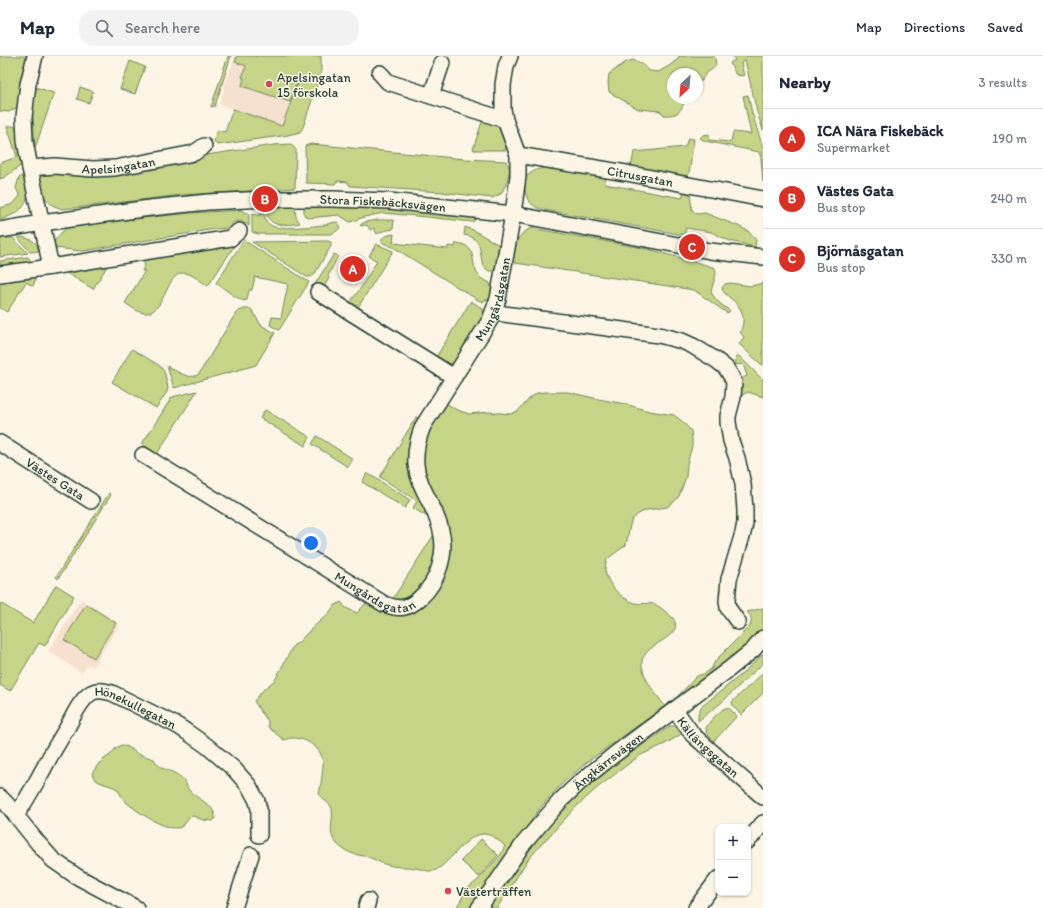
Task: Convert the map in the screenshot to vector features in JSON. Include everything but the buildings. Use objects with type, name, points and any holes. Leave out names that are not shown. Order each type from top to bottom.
[{"type":"street","points":[[35,56],[28,84],[24,117],[25,141],[51,267]]},
{"type":"street","points":[[510,56],[506,66],[503,84],[503,109],[505,120],[518,155]]},
{"type":"street","points":[[431,96],[442,63]]},
{"type":"street","points":[[380,73],[388,82],[505,120]]},
{"type":"street","name":"Apelsingatan","points":[[30,168],[55,166],[93,169],[115,168],[194,153],[204,146]]},
{"type":"street","name":"Citrusgatan","points":[[518,155],[626,173],[763,199]]},
{"type":"street","name":"Mungårdsgatan","points":[[143,455],[384,604],[392,608],[399,608],[407,607],[414,603],[429,588],[434,580],[441,562],[443,543],[441,530],[435,514],[420,483],[416,464],[416,451],[419,437],[423,426],[490,320],[494,311],[498,299],[513,214],[518,176],[518,155]]},
{"type":"street","name":"Stora Fiskebäcksvägen","points":[[0,230],[150,208],[208,202],[265,199],[389,201],[513,214],[710,251],[763,257]]},
{"type":"street","points":[[0,274],[231,238],[239,231]]},
{"type":"street","points":[[318,292],[454,377]]},
{"type":"street","points":[[494,311],[504,314],[673,338],[693,346],[726,368],[734,382],[733,397],[728,416],[728,429],[743,484],[746,510],[743,533],[731,570],[727,601],[728,608],[738,622]]},
{"type":"street","name":"Västes Gata","points":[[0,443],[92,501]]},
{"type":"street","name":"Ängkärrsvägen","points":[[479,908],[524,843],[561,800],[596,768],[753,650],[763,638]]},
{"type":"street","name":"Hönekullegatan","points":[[16,816],[24,805],[44,766],[78,708],[90,694],[102,690],[129,701],[183,729],[207,746],[234,769],[249,786],[257,801],[259,809],[259,835]]},
{"type":"street","name":"Källängsgatan","points":[[674,710],[693,735],[763,797]]},
{"type":"street","points":[[0,797],[53,860],[76,876],[136,908]]},
{"type":"street","points":[[751,837],[763,822]]},
{"type":"street","points":[[234,908],[251,855]]},
{"type":"street","points":[[696,908],[715,884]]},
{"type":"shaded area","name":"Apelsingatan 15 förskola","points":[[235,56],[320,56],[301,119],[283,127],[219,104]]},
{"type":"shaded area","points":[[81,599],[120,624],[93,667],[88,664],[82,673],[48,651]]},
{"type":"green space","points":[[0,56],[28,56],[19,106],[9,112],[0,111]]},
{"type":"green space","points":[[228,56],[231,56],[215,106],[211,107]]},
{"type":"green space","name":"Apelsingatan 15 förskola","points":[[237,56],[321,56],[321,73],[300,132],[217,145],[214,141],[218,130],[225,132],[233,109],[282,126],[298,83],[306,84],[297,82],[290,102],[242,86],[244,78],[242,77],[246,66],[235,62]]},
{"type":"green space","points":[[679,56],[714,56],[716,65],[706,74],[703,79],[703,68],[667,68],[667,104],[684,104],[679,112],[673,115],[664,115],[660,111],[638,109],[609,92],[609,74],[626,62],[633,60],[641,63],[650,71],[658,72],[678,59]]},
{"type":"green space","points":[[733,56],[763,56],[763,130],[757,112],[745,60],[741,63],[744,76],[736,75],[730,63],[735,60]]},
{"type":"green space","points":[[130,61],[145,67],[135,94],[120,89]]},
{"type":"green space","points":[[35,87],[54,93],[35,148],[32,104]]},
{"type":"green space","points":[[80,87],[93,92],[89,103],[77,99]]},
{"type":"green space","points":[[748,95],[763,148],[763,182],[759,152],[705,141],[700,138],[703,135],[709,134],[709,140],[731,142],[733,132],[751,134],[743,96]]},
{"type":"green space","points":[[483,119],[497,126],[503,133],[506,143],[506,150],[473,149]]},
{"type":"green space","points":[[7,126],[13,126],[18,129],[23,164],[0,179],[0,163],[17,157]]},
{"type":"green space","points":[[688,138],[694,139],[689,174],[686,176],[631,167],[634,152],[685,147]]},
{"type":"green space","points":[[291,144],[296,150],[295,188],[181,195],[62,209],[52,205],[46,199],[38,184],[39,171],[141,167],[206,155]]},
{"type":"green space","points":[[311,144],[465,159],[506,161],[510,169],[507,182],[501,194],[492,198],[441,192],[350,186],[348,182],[337,181],[335,184],[306,183],[305,146]]},
{"type":"green space","points":[[552,167],[606,177],[605,184],[682,198],[684,191],[690,193],[692,210],[697,214],[705,213],[748,231],[756,240],[755,247],[730,241],[711,232],[686,228],[684,235],[537,208],[526,196],[526,177],[538,169]]},
{"type":"green space","points":[[25,173],[28,191],[25,203],[17,212],[0,220],[0,208],[13,204],[20,196],[16,188],[19,178]]},
{"type":"green space","points":[[333,205],[390,208],[475,217],[476,219],[472,222],[383,213],[350,222],[339,215],[308,218],[304,215],[304,206]]},
{"type":"green space","points":[[295,207],[296,217],[300,223],[279,225],[271,221],[266,212],[269,212],[270,209]]},
{"type":"green space","points":[[242,210],[243,212],[249,213],[249,226],[241,221],[236,221],[229,228],[81,251],[55,248],[54,244],[55,240],[67,228],[98,223],[190,213]]},
{"type":"green space","points":[[253,213],[255,215],[260,215],[262,213],[264,214],[268,223],[276,227],[305,227],[336,222],[340,226],[335,232],[330,234],[258,234],[252,232]]},
{"type":"green space","points":[[394,220],[393,229],[377,234],[374,228],[370,230],[368,226],[360,225],[365,222]]},
{"type":"green space","points":[[465,227],[499,245],[496,267],[493,271],[489,271],[482,262],[479,246],[476,241],[472,237],[464,235]]},
{"type":"green space","points":[[531,228],[648,249],[715,268],[716,274],[711,291],[712,294],[717,301],[730,311],[727,313],[694,290],[509,262],[514,246],[519,238]]},
{"type":"green space","points":[[394,234],[393,243],[448,249],[448,246],[455,247],[456,243],[464,245],[471,252],[475,269],[478,274],[482,279],[490,283],[492,288],[491,298],[484,300],[483,302],[478,300],[393,247],[383,243],[381,240],[388,235]]},
{"type":"green space","points":[[19,237],[29,239],[34,242],[39,251],[30,252]]},
{"type":"green space","points":[[13,238],[28,253],[0,257],[0,239]]},
{"type":"green space","points":[[243,241],[309,282],[279,330],[270,325],[272,317],[281,318],[288,284],[255,277],[252,290],[249,290],[247,300],[244,301],[234,296],[216,283]]},
{"type":"green space","points":[[237,242],[208,286],[187,273],[178,274],[154,310],[145,313],[136,310],[125,303],[145,271],[142,271],[145,264],[140,260]]},
{"type":"green space","points":[[252,242],[331,242],[331,246],[314,275],[310,277],[307,277]]},
{"type":"green space","points":[[376,244],[393,251],[357,309],[348,305],[360,289],[377,261],[369,256]]},
{"type":"green space","points":[[334,254],[338,256],[323,289],[315,284]]},
{"type":"green space","points":[[28,257],[31,265],[0,270],[0,261]]},
{"type":"green space","points":[[109,263],[93,289],[63,271]]},
{"type":"green space","points":[[36,275],[33,286],[26,282],[7,312],[0,308],[0,279]]},
{"type":"green space","points":[[730,283],[751,286],[763,283],[763,366],[739,344],[744,337],[740,332],[743,322],[742,313],[738,305],[723,291],[722,288],[725,284]]},
{"type":"green space","points":[[471,301],[483,309],[485,317],[456,362],[450,364],[441,361],[436,357]]},
{"type":"green space","points":[[244,309],[251,309],[261,325],[275,333],[256,365],[174,388],[167,366],[187,376],[195,376],[199,374],[236,313]]},
{"type":"green space","points":[[132,349],[160,366],[165,374],[168,388],[167,392],[156,408],[112,382]]},
{"type":"green space","points":[[736,356],[739,356],[763,380],[763,397],[748,392],[737,398],[739,382],[747,376],[743,364],[735,365]]},
{"type":"green space","points":[[197,391],[157,454],[142,444],[172,397]]},
{"type":"green space","points":[[568,392],[625,404],[649,411],[674,415],[691,431],[692,446],[687,464],[686,477],[679,496],[667,507],[647,510],[638,514],[632,520],[630,525],[626,545],[607,559],[605,568],[609,581],[620,595],[637,604],[649,603],[658,606],[673,618],[676,625],[674,631],[647,652],[643,658],[642,666],[648,683],[665,706],[587,762],[564,782],[542,806],[469,908],[456,908],[468,888],[478,880],[501,854],[505,846],[490,835],[477,835],[465,843],[442,866],[431,871],[412,867],[391,866],[345,850],[336,843],[332,836],[332,809],[319,794],[323,762],[320,752],[308,742],[298,738],[284,740],[268,727],[268,721],[254,701],[265,688],[275,680],[293,646],[329,613],[334,606],[341,602],[346,608],[357,613],[368,601],[398,615],[445,567],[423,476],[423,444],[428,430],[445,402],[455,409],[469,414],[489,412],[511,414],[518,411],[537,393]]},
{"type":"green space","points":[[265,410],[310,437],[305,446],[260,418]]},
{"type":"green space","points":[[416,417],[420,418],[414,433],[429,518],[413,508],[417,501],[380,477]]},
{"type":"green space","points":[[317,436],[353,459],[348,467],[312,444]]},
{"type":"green space","points":[[367,473],[410,500],[405,508],[362,482]]},
{"type":"green space","points":[[109,493],[111,495],[58,579],[56,577]]},
{"type":"green space","points":[[435,533],[436,544],[434,560],[431,571],[422,587],[402,602],[392,600]]},
{"type":"green space","points":[[56,585],[74,596],[45,646],[39,643],[10,691],[0,685],[0,603],[33,623]]},
{"type":"green space","points":[[86,604],[116,623],[94,658],[64,640]]},
{"type":"green space","points":[[763,608],[763,631],[733,658],[674,700],[697,676],[706,673],[712,668],[715,661],[750,626],[751,618],[747,612]]},
{"type":"green space","points":[[763,654],[763,663],[721,703],[698,721],[698,714],[701,707],[742,674]]},
{"type":"green space","points":[[763,673],[763,693],[741,715],[733,706],[732,702]]},
{"type":"green space","points":[[723,709],[730,709],[737,716],[714,741],[707,733],[706,728]]},
{"type":"green space","points":[[670,726],[680,727],[683,733],[665,744],[641,755],[597,788],[576,807],[527,861],[497,908],[489,908],[505,882],[532,846],[575,798],[607,770]]},
{"type":"green space","points":[[121,745],[128,747],[138,754],[154,759],[162,768],[181,777],[192,794],[209,806],[215,819],[213,821],[203,820],[193,816],[189,817],[185,824],[181,827],[168,827],[137,811],[123,799],[114,787],[96,780],[92,773],[100,762]]},
{"type":"green space","points":[[481,839],[498,855],[479,877],[461,861]]},
{"type":"place","name":"Apelsingatan 15 förskola","points":[[269,84]]},
{"type":"place","name":"Västes Gata","points":[[265,199]]},
{"type":"place","name":"Björnåsgatan","points":[[692,247]]},
{"type":"place","name":"ICA Nära Fiskebäck","points":[[353,269]]},
{"type":"place","name":"Västerträffen","points":[[448,891]]}]
